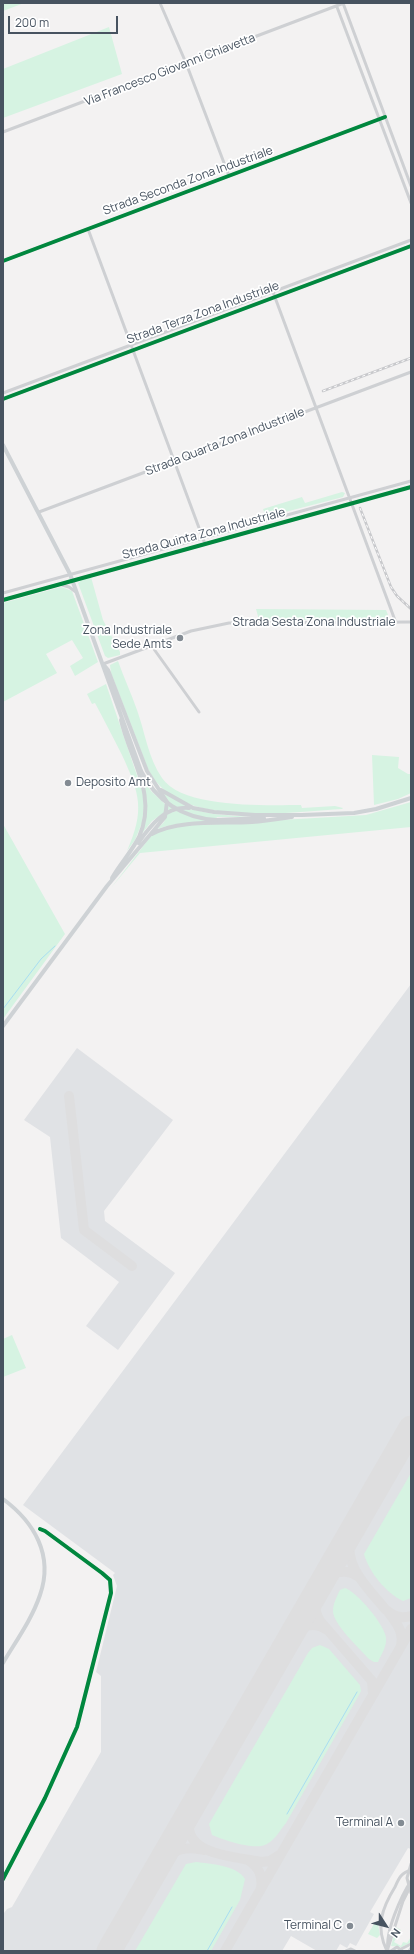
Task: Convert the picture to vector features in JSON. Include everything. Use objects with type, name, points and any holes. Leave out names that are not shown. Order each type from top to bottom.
[{"type":"main road","points":[[3,445],[73,580],[103,664],[143,787],[147,807],[145,821],[139,836],[107,886]]},
{"type":"main road","points":[[3,1026],[107,886],[148,836],[162,823],[166,813],[166,802],[147,770],[108,670],[103,664]]},
{"type":"main road","points":[[118,710],[141,771],[155,792],[175,809],[192,817],[216,820],[288,818]]},
{"type":"main road","points":[[155,785],[173,798],[193,808]]},
{"type":"main road","points":[[148,836],[162,829],[179,825],[252,822],[366,811],[411,798]]},
{"type":"main road","points":[[117,869],[153,822],[166,813],[182,807],[221,813],[302,816]]},
{"type":"main road","points":[[3,1499],[24,1516],[35,1534],[43,1554],[44,1574],[43,1586],[37,1603],[3,1663]]},
{"type":"street","points":[[160,3],[186,63],[229,176]]},
{"type":"street","points":[[344,3],[411,186]]},
{"type":"street","name":"Via Francesco Giovanni Chiavetta","points":[[3,132],[337,7],[344,3]]},
{"type":"street","points":[[337,7],[411,203]]},
{"type":"street","name":"Strada Seconda Zona Industriale","points":[[3,261],[386,117]]},
{"type":"street","points":[[404,183],[409,181]]},
{"type":"street","points":[[88,229],[205,544]]},
{"type":"street","name":"Strada Terza Zona Industriale","points":[[3,393],[411,240]]},
{"type":"street","points":[[406,241],[410,247]]},
{"type":"street","name":"Strada Terza Zona Industriale","points":[[3,400],[410,247]]},
{"type":"street","points":[[373,254],[376,259]]},
{"type":"street","points":[[292,284],[294,290]]},
{"type":"street","points":[[273,292],[396,623]]},
{"type":"street","points":[[195,320],[197,326]]},
{"type":"street","name":"Strada Quarta Zona Industriale","points":[[39,512],[411,372]]},
{"type":"street","points":[[32,382],[34,388]]},
{"type":"street","name":"Strada Quinta Zona Industriale","points":[[3,593],[411,481]]},
{"type":"street","name":"Strada Quinta Zona Industriale","points":[[3,600],[411,487]]},
{"type":"street","points":[[227,531],[229,538]]},
{"type":"street","points":[[58,585],[66,586],[78,594]]},
{"type":"street","name":"Strada Sesta Zona Industriale","points":[[103,664],[191,631],[228,624],[287,622],[411,622]]},
{"type":"street","points":[[151,645],[199,712]]},
{"type":"street","points":[[3,1879],[45,1798],[77,1726],[111,1593],[110,1580],[44,1530],[40,1529]]},
{"type":"street","points":[[411,1864],[407,1878],[411,1893]]},
{"type":"street","points":[[389,1950],[382,1933],[381,1918],[384,1905],[402,1873],[411,1870]]},
{"type":"street","points":[[389,1950],[387,1941],[397,1910],[411,1881]]},
{"type":"street","points":[[389,1950],[403,1902],[411,1885]]},
{"type":"street","points":[[389,1950],[395,1948],[402,1950],[411,1944]]},
{"type":"street","points":[[346,1951],[351,1949],[355,1951]]},
{"type":"shaded area","points":[[411,984],[411,1849],[408,1848],[370,1912],[374,1914],[356,1946],[350,1943],[347,1948],[340,1944],[336,1951],[317,1951],[291,1936],[282,1951],[3,1951],[4,1913],[7,1909],[12,1907],[101,1752],[101,1676],[96,1672],[117,1586],[113,1575],[115,1573],[23,1505]]},
{"type":"shaded area","points":[[77,1048],[173,1120],[104,1211],[105,1221],[175,1273],[118,1350],[86,1326],[119,1282],[61,1238],[50,1137],[24,1120]]},
{"type":"green space","points":[[3,3],[24,3],[3,11]]},
{"type":"green space","points":[[109,27],[122,74],[3,118],[3,69]]},
{"type":"green space","points":[[342,492],[345,493],[343,497],[266,517],[263,509],[302,497],[305,503]]},
{"type":"green space","points":[[91,577],[103,620],[120,652],[120,655],[108,658],[105,656],[78,583]]},
{"type":"green space","points":[[61,587],[72,591],[98,662],[75,676],[70,666],[83,658],[72,640],[46,654],[57,673],[3,702],[3,603]]},
{"type":"green space","points":[[256,609],[386,610],[390,620],[259,620]]},
{"type":"green space","points":[[118,661],[140,718],[153,762],[162,778],[173,788],[188,795],[206,800],[227,803],[248,805],[301,805],[302,808],[335,806],[343,808],[293,813],[236,813],[208,809],[183,801],[162,788],[148,769],[111,673],[110,665]]},
{"type":"green space","points":[[106,684],[145,799],[142,823],[135,840],[127,851],[133,837],[138,813],[136,792],[119,748],[95,703],[92,704],[87,694]]},
{"type":"green space","points":[[372,755],[399,757],[398,768],[408,774],[411,774],[411,793],[398,799],[374,805]]},
{"type":"green space","points":[[141,776],[151,791],[166,805],[165,812],[152,821],[140,836],[147,813],[145,793]]},
{"type":"green space","points":[[164,793],[186,806],[168,811]]},
{"type":"green space","points":[[411,802],[411,827],[140,853],[111,888],[151,836],[157,832],[178,826],[366,815]]},
{"type":"green space","points":[[185,808],[214,814],[249,817],[217,817],[215,822],[167,826],[157,829],[164,822],[167,814]]},
{"type":"green space","points":[[3,824],[65,934],[3,1019]]},
{"type":"green space","points":[[12,1335],[26,1368],[3,1377],[3,1339]]},
{"type":"green space","points":[[411,1473],[411,1598],[403,1601],[390,1593],[374,1575],[366,1561],[364,1554]]},
{"type":"green space","points":[[345,1588],[363,1602],[381,1625],[386,1638],[386,1644],[378,1662],[374,1662],[369,1659],[337,1623],[333,1608],[340,1590]]},
{"type":"green space","points":[[320,1645],[329,1649],[360,1685],[361,1691],[359,1695],[286,1823],[273,1840],[262,1846],[247,1846],[212,1835],[209,1824],[308,1653],[312,1648]]},
{"type":"green space","points":[[196,1862],[230,1868],[241,1874],[245,1879],[240,1900],[211,1951],[135,1951],[186,1864]]},
{"type":"green space","points":[[374,1924],[378,1924],[380,1935],[377,1938],[368,1934]]},
{"type":"green space","points":[[396,1927],[401,1930],[394,1942],[401,1946],[403,1942],[407,1943],[411,1937],[410,1943],[402,1947],[391,1946]]},
{"type":"waterway","points":[[3,1009],[41,959],[55,946]]},
{"type":"waterway","points":[[287,1814],[357,1692]]},
{"type":"waterway","points":[[207,1951],[232,1907]]},
{"type":"taxiway","points":[[69,1096],[84,1230],[132,1266]]},
{"type":"taxiway","points":[[352,1530],[349,1542],[352,1564],[363,1582],[385,1609],[400,1617],[411,1616]]},
{"type":"taxiway","points":[[321,1584],[329,1576],[338,1572],[349,1572],[359,1577]]},
{"type":"taxiway","points":[[319,1588],[315,1604],[316,1612],[320,1621],[372,1681],[373,1694]]},
{"type":"taxiway","points":[[389,1613],[401,1632],[401,1645]]},
{"type":"taxiway","points":[[286,1645],[298,1631],[308,1625],[320,1626],[327,1630]]},
{"type":"taxiway","points":[[225,1951],[411,1629]]},
{"type":"taxiway","points":[[195,1803],[189,1820],[190,1833],[196,1842],[206,1849],[218,1854],[261,1862],[270,1861],[281,1854]]},
{"type":"taxiway","points":[[154,1873],[174,1852],[187,1848],[204,1850]]},
{"type":"taxiway","points":[[248,1860],[255,1866],[261,1876],[261,1889]]},
{"type":"runway","points":[[109,1951],[411,1428]]},
{"type":"railway","points":[[323,391],[411,358]]},
{"type":"railway","points":[[360,508],[391,587],[397,596],[411,609]]},
{"type":"cycle path","points":[[3,261],[385,117]]},
{"type":"cycle path","points":[[3,399],[411,246]]},
{"type":"cycle path","points":[[3,600],[411,487]]},
{"type":"cycle path","points":[[3,1879],[45,1798],[77,1727],[111,1593],[110,1580],[45,1531],[40,1529]]},
{"type":"place","name":"Zona Industriale Sede Amts","points":[[180,638]]},
{"type":"place","name":"Deposito Amt","points":[[68,783]]},
{"type":"place","name":"Terminal A","points":[[401,1823]]},
{"type":"place","name":"Terminal C","points":[[350,1926]]}]
